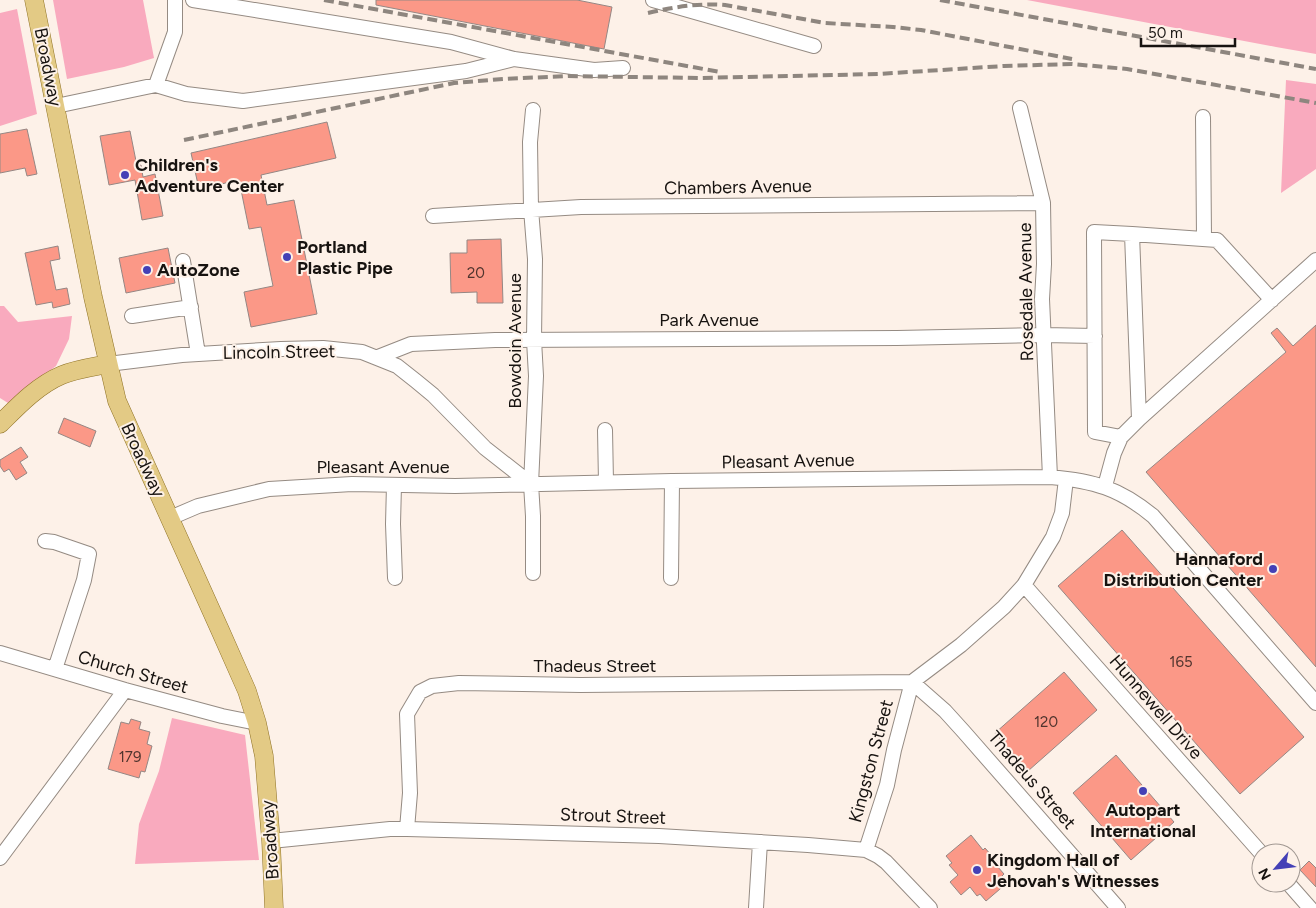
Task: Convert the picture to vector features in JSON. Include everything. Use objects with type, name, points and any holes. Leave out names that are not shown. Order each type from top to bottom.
[{"type":"main road","name":"Broadway","points":[[34,0],[108,364],[120,411],[247,691],[257,723],[264,756],[274,908]]},
{"type":"main road","name":"Lincoln Street","points":[[0,424],[35,392],[60,376],[108,364]]},
{"type":"street","points":[[156,85],[175,32],[176,0]]},
{"type":"street","points":[[193,0],[451,42],[514,59],[594,70],[623,68]]},
{"type":"street","points":[[653,0],[814,46]]},
{"type":"street","points":[[56,106],[156,85],[186,94],[242,101],[466,71],[514,59]]},
{"type":"street","name":"Rosedale Avenue","points":[[1020,108],[1043,203],[1044,334],[1050,477]]},
{"type":"street","name":"Bowdoin Avenue","points":[[533,110],[530,142],[536,376],[531,484],[533,573]]},
{"type":"street","points":[[1203,117],[1204,238]]},
{"type":"street","name":"Chambers Avenue","points":[[433,216],[531,209],[1043,203]]},
{"type":"street","points":[[1122,437],[1095,432],[1094,232],[1217,240],[1272,300]]},
{"type":"street","points":[[1132,234],[1139,419]]},
{"type":"street","points":[[1105,486],[1114,453],[1122,437],[1139,419],[1316,260]]},
{"type":"street","points":[[183,261],[198,354]]},
{"type":"street","points":[[132,316],[190,307]]},
{"type":"street","name":"Park Avenue","points":[[378,357],[411,344],[534,340],[887,338],[1044,334],[1095,336]]},
{"type":"street","name":"Lincoln Street","points":[[108,364],[198,354],[323,348],[362,352],[396,366],[433,395],[485,448],[531,484]]},
{"type":"street","points":[[605,430],[606,482]]},
{"type":"street","name":"Pleasant Avenue","points":[[170,518],[198,506],[269,489],[352,484],[455,486],[672,481],[1050,477],[1078,480],[1105,486],[1136,502],[1153,516],[1316,703]]},
{"type":"street","points":[[912,682],[961,646],[1004,607],[1024,585],[1053,537],[1062,513],[1066,479]]},
{"type":"street","points":[[671,578],[672,481]]},
{"type":"street","points":[[394,485],[395,578]]},
{"type":"street","points":[[45,541],[54,542],[89,554],[84,580],[55,669]]},
{"type":"street","name":"Hunnewell Drive","points":[[1024,585],[1252,843]]},
{"type":"street","name":"Church Street","points":[[0,653],[125,690],[222,716],[257,723]]},
{"type":"street","name":"Thadeus Street","points":[[407,829],[410,793],[407,714],[420,692],[432,686],[459,683],[581,685],[912,682],[945,711],[1118,908]]},
{"type":"street","name":"Kingston Street","points":[[866,850],[887,786],[894,750],[912,682]]},
{"type":"street","points":[[0,858],[125,690]]},
{"type":"street","name":"Strout Street","points":[[271,841],[407,829],[659,836],[866,850],[886,862],[930,908]]},
{"type":"street","points":[[756,908],[760,842]]},
{"type":"street","points":[[1297,893],[1310,908]]},
{"type":"shaded area","points":[[53,0],[143,0],[154,58],[124,67],[67,79]]},
{"type":"shaded area","points":[[1027,0],[1316,0],[1316,54],[1276,47]]},
{"type":"shaded area","points":[[17,9],[37,114],[0,126],[0,13]]},
{"type":"shaded area","points":[[1286,80],[1316,84],[1316,169],[1281,193]]},
{"type":"shaded area","points":[[0,306],[4,306],[18,322],[72,316],[69,339],[56,366],[8,403],[0,398]]},
{"type":"shaded area","points":[[172,718],[245,735],[259,860],[135,864],[139,824],[159,771]]},
{"type":"building","points":[[376,0],[577,0],[612,7],[604,49],[376,5]]},
{"type":"building","points":[[327,122],[336,158],[261,175],[267,205],[294,200],[317,314],[251,327],[244,292],[273,286],[261,227],[249,229],[239,180],[199,189],[191,153]]},
{"type":"building","points":[[27,129],[37,174],[27,176],[25,168],[0,173],[0,134]]},
{"type":"building","name":"Children's Adventure Center","points":[[130,131],[137,166],[141,165],[143,177],[155,174],[163,216],[142,220],[135,180],[109,185],[100,136]]},
{"type":"building","points":[[501,239],[503,303],[477,303],[477,292],[451,293],[450,253],[467,253],[467,240]]},
{"type":"building","points":[[58,246],[60,259],[50,261],[56,290],[67,288],[70,304],[53,308],[52,302],[36,305],[25,253]]},
{"type":"building","name":"AutoZone","points":[[168,248],[175,283],[126,293],[119,258]]},
{"type":"building","name":"Hannaford Distribution Center","points":[[1316,325],[1316,667],[1146,472],[1286,352],[1271,333],[1277,328],[1293,346]]},
{"type":"building","points":[[64,418],[96,431],[90,447],[58,433]]},
{"type":"building","points":[[21,447],[28,457],[20,462],[27,473],[16,480],[9,469],[4,472],[0,466],[0,460]]},
{"type":"building","points":[[1122,530],[1304,737],[1240,794],[1058,586]]},
{"type":"building","points":[[1064,672],[1097,710],[1028,771],[995,733]]},
{"type":"building","points":[[131,719],[141,722],[139,729],[150,732],[147,744],[152,746],[145,772],[141,771],[139,778],[108,769],[121,722],[129,724]]},
{"type":"building","points":[[1116,755],[1174,822],[1131,860],[1073,793]]},
{"type":"building","name":"Kingdom Hall of Jehovah's Witnesses","points":[[971,835],[983,850],[985,848],[999,864],[997,866],[1004,874],[1002,876],[1007,883],[986,901],[980,894],[977,896],[970,887],[961,895],[950,882],[958,875],[949,865],[952,863],[946,856]]},
{"type":"building","points":[[1309,861],[1316,868],[1316,887],[1301,871]]},
{"type":"railway","points":[[324,0],[720,72]]},
{"type":"railway","points":[[940,0],[1316,69]]},
{"type":"railway","points":[[648,13],[686,6],[725,5],[825,23],[921,30],[1072,59]]},
{"type":"railway","points":[[184,140],[454,83],[568,76],[698,78],[878,74],[1004,66],[1072,64],[1127,69],[1316,103]]},
{"type":"place","name":"Children's Adventure Center","points":[[125,175]]},
{"type":"place","name":"Portland Plastic Pipe","points":[[287,257]]},
{"type":"place","name":"AutoZone","points":[[147,270]]},
{"type":"place","name":"Hannaford Distribution Center","points":[[1273,569]]},
{"type":"place","name":"Autopart International","points":[[1143,791]]},
{"type":"place","name":"Kingdom Hall of Jehovah's Witnesses","points":[[977,870]]}]
